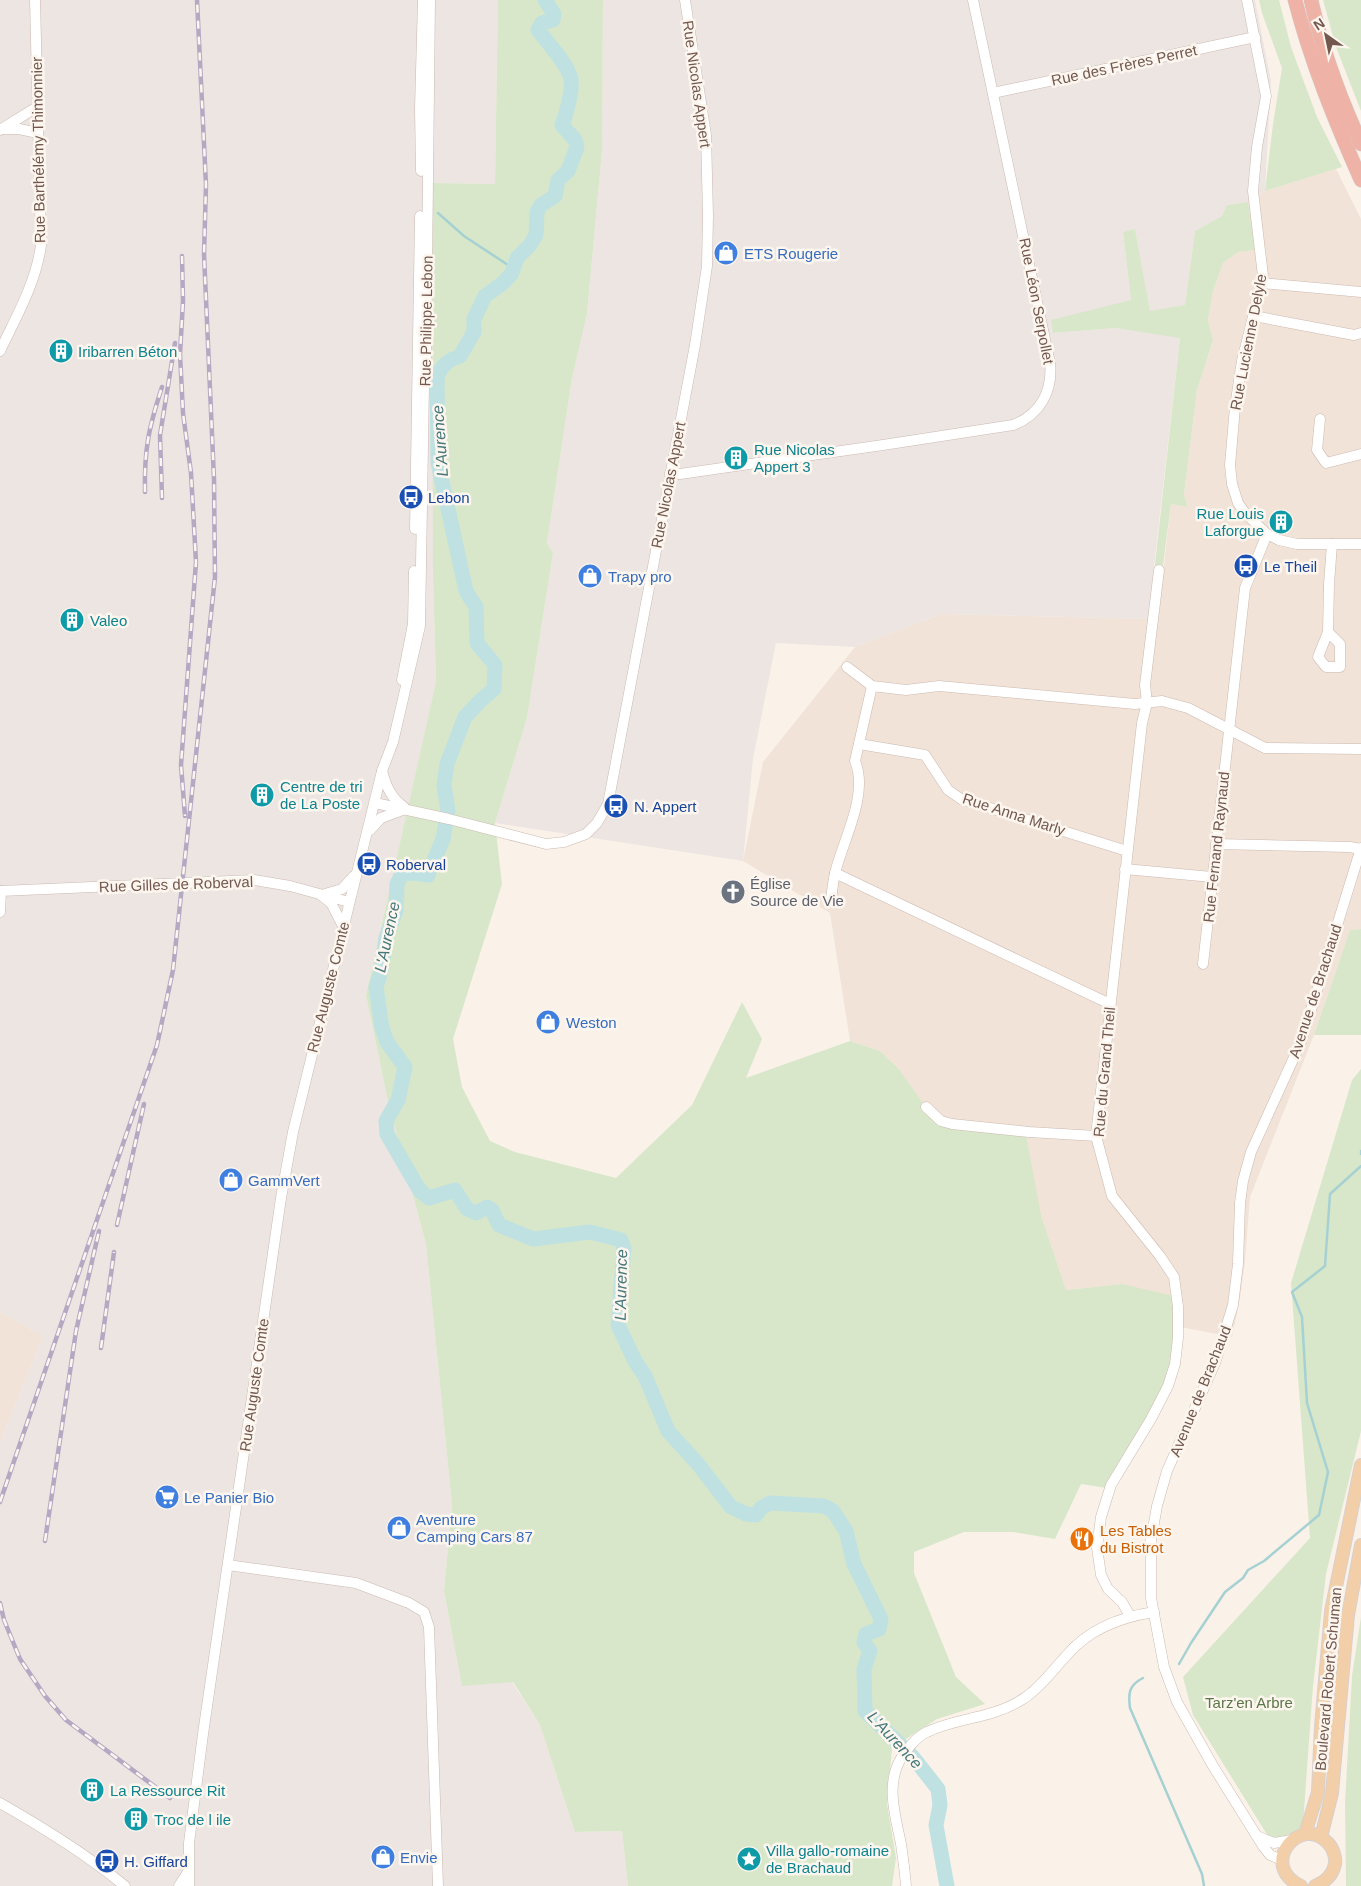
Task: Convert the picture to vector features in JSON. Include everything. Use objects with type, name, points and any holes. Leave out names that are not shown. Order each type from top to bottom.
[{"type":"highway","points":[[1295,0],[1304,34],[1323,89],[1361,180]]},
{"type":"highway","points":[[1310,0],[1344,106],[1361,144]]},
{"type":"main road","name":"Boulevard Robert Schuman","points":[[1305,1834],[1318,1792],[1321,1726],[1331,1611],[1361,1465]]},
{"type":"main road","name":"Boulevard Robert Schuman","points":[[1321,1837],[1332,1793],[1348,1615],[1361,1545]]},
{"type":"main road","points":[[1301,1886],[1287,1876],[1282,1860],[1283,1853],[1292,1840],[1305,1834],[1321,1837],[1332,1848],[1335,1864],[1333,1872],[1320,1885]]},
{"type":"street","name":"Rue Barthélémy Thimonnier","points":[[0,351],[31,284],[38,264],[41,226],[35,0]]},
{"type":"street","name":"Rue Philippe Lebon","points":[[387,757],[387,739],[413,624],[423,0]]},
{"type":"street","name":"Rue Philippe Lebon","points":[[349,902],[382,771],[393,742],[420,626],[426,358],[430,0]]},
{"type":"street","name":"Rue Nicolas Appert","points":[[375,802],[546,844],[582,837],[597,823],[608,804],[695,345],[707,266],[706,136],[685,0]]},
{"type":"street","name":"Rue Léon Serpollet","points":[[670,473],[689,473],[1013,424],[1029,416],[1047,394],[1050,386],[1050,363],[973,0]]},
{"type":"street","name":"Rue Lucienne Delyle","points":[[1247,0],[1266,96],[1252,191],[1263,276],[1242,361],[1235,407],[1230,465],[1232,484],[1238,503],[1255,524],[1267,534]]},
{"type":"street","name":"Rue des Frères Perret","points":[[993,93],[1255,37]]},
{"type":"street","points":[[1,129],[37,107]]},
{"type":"street","points":[[1,129],[19,129],[38,133]]},
{"type":"street","points":[[1261,283],[1361,292]]},
{"type":"street","points":[[1254,316],[1354,335],[1361,333]]},
{"type":"street","points":[[1320,419],[1317,450],[1326,463],[1361,454]]},
{"type":"street","points":[[1228,729],[1245,588],[1267,534],[1279,540],[1297,544],[1361,544]]},
{"type":"street","points":[[1328,632],[1328,584],[1332,544]]},
{"type":"street","name":"Rue du Grand Theil","points":[[1130,1616],[1122,1602],[1108,1589],[1101,1575],[1097,1548],[1101,1517],[1112,1485],[1168,1386],[1175,1364],[1178,1338],[1178,1306],[1174,1277],[1160,1256],[1112,1196],[1096,1136],[1142,722],[1148,703],[1145,685],[1159,570]]},
{"type":"street","points":[[847,666],[872,686],[906,690],[939,686],[1135,704],[1162,701],[1188,708],[1265,748],[1361,749]]},
{"type":"street","points":[[831,900],[835,873],[846,843],[860,786],[859,771],[855,761],[872,686]]},
{"type":"street","name":"Rue Fernand Raynaud","points":[[1203,964],[1228,729]]},
{"type":"street","name":"Rue Anna Marly","points":[[859,744],[926,755],[948,790],[961,799],[1127,851]]},
{"type":"street","points":[[382,771],[390,792],[397,802],[407,809]]},
{"type":"street","points":[[367,835],[375,822],[381,818],[407,809]]},
{"type":"street","points":[[1216,844],[1361,848]]},
{"type":"street","name":"Avenue de Brachaud","points":[[1282,1860],[1270,1855],[1213,1766],[1177,1702],[1164,1667],[1151,1598],[1151,1540],[1157,1506],[1167,1471],[1215,1363],[1233,1305],[1238,1264],[1240,1203],[1243,1181],[1251,1152],[1301,1042],[1361,848]]},
{"type":"street","points":[[1125,869],[1212,877]]},
{"type":"street","points":[[835,873],[1110,1004]]},
{"type":"street","points":[[321,894],[342,889],[356,874]]},
{"type":"street","name":"Rue Gilles de Roberval","points":[[1,891],[240,880],[290,886],[349,902]]},
{"type":"street","points":[[0,912],[1,891]]},
{"type":"street","points":[[321,894],[331,903],[344,928]]},
{"type":"street","name":"Rue Auguste Comte","points":[[189,1886],[189,1843],[281,1198],[293,1132],[349,902]]},
{"type":"street","points":[[926,1107],[941,1121],[952,1124],[1029,1132],[1096,1136]]},
{"type":"street","points":[[228,1565],[356,1583],[409,1603],[424,1612],[429,1627],[438,1886]]},
{"type":"street","points":[[906,1886],[905,1869],[894,1813],[893,1784],[898,1763],[920,1736],[927,1732],[988,1715],[1018,1702],[1032,1693],[1068,1653],[1086,1637],[1111,1623],[1130,1616],[1154,1612]]},
{"type":"street","points":[[0,1803],[70,1844],[125,1886]]},
{"type":"street","points":[[1259,1837],[1274,1843],[1292,1840]]},
{"type":"street","points":[[179,1886],[188,1872]]},
{"type":"shaded area","points":[[0,0],[498,0],[495,184],[433,183],[433,574],[436,683],[366,995],[389,1106],[426,1244],[452,1504],[444,1591],[462,1685],[512,1682],[540,1725],[575,1832],[622,1831],[628,1886],[0,1886],[0,1443],[43,1336],[0,1312]]},
{"type":"shaded area","points":[[603,0],[1255,0],[1271,81],[1265,191],[1248,202],[1227,205],[1222,216],[1195,231],[1185,305],[1150,312],[1135,229],[1123,232],[1131,300],[1053,333],[1116,328],[1180,337],[1148,619],[942,614],[855,647],[776,643],[753,759],[743,861],[495,823],[527,718],[553,553],[547,543],[572,378],[587,314],[602,151]]},
{"type":"shaded area","points":[[1336,169],[1361,219],[1361,929],[1350,930],[1314,1035],[1250,1197],[1245,1261],[1232,1337],[1175,1326],[1122,1284],[1066,1290],[1041,1215],[927,1110],[899,1069],[880,1051],[850,1041],[830,913],[743,861],[763,762],[855,647],[942,614],[1148,619],[1154,573],[1163,573],[1171,504],[1188,507],[1184,495],[1197,390],[1213,342],[1208,320],[1213,291],[1223,263],[1238,252],[1255,250],[1248,202],[1265,191]]},
{"type":"shaded area","points":[[0,1312],[43,1336],[0,1443]]},
{"type":"green space","points":[[498,0],[603,0],[602,151],[587,314],[572,378],[547,543],[553,553],[527,718],[495,823],[502,884],[453,1039],[462,1087],[490,1141],[515,1152],[616,1178],[692,1105],[742,1002],[762,1039],[746,1078],[850,1041],[880,1051],[899,1069],[934,1119],[1026,1135],[1041,1215],[1066,1290],[1122,1284],[1174,1296],[1174,1346],[1165,1380],[1107,1488],[1081,1484],[1055,1539],[1013,1532],[964,1532],[914,1552],[914,1573],[956,1677],[985,1704],[937,1719],[892,1748],[887,1804],[896,1858],[892,1886],[628,1886],[622,1831],[575,1832],[540,1725],[513,1682],[462,1686],[444,1591],[452,1504],[426,1244],[389,1106],[366,995],[436,682],[433,574],[432,183],[495,184]]},
{"type":"green space","points":[[1259,0],[1279,0],[1291,47],[1317,117],[1342,167],[1265,191],[1282,68]]},
{"type":"green space","points":[[1323,0],[1361,0],[1361,111],[1336,47]]},
{"type":"green space","points":[[1248,202],[1255,250],[1238,252],[1223,263],[1213,291],[1208,320],[1213,341],[1197,390],[1184,495],[1188,507],[1171,504],[1162,573],[1154,573],[1180,338],[1116,328],[1053,333],[1051,320],[1131,300],[1123,232],[1135,229],[1150,311],[1185,305],[1195,231],[1222,216],[1227,205]]},
{"type":"green space","points":[[1361,929],[1361,1035],[1314,1035],[1350,930]]},
{"type":"green space","name":"Tarz'en Arbre","points":[[1361,1069],[1361,1431],[1326,1574],[1313,1686],[1302,1838],[1271,1841],[1193,1715],[1183,1677],[1310,1538],[1291,1283],[1352,1080]]},
{"type":"green space","points":[[1361,1617],[1361,1886],[1346,1886],[1345,1803],[1352,1676]]},
{"type":"waterway","name":"L'Aurence","points":[[545,0],[554,14],[553,20],[542,23],[538,30],[562,60],[569,73],[571,89],[562,125],[575,140],[577,147],[568,171],[558,180],[555,196],[541,205],[537,212],[536,235],[530,245],[517,258],[512,273],[503,283],[485,296],[474,319],[474,332],[460,356],[446,364],[437,377],[438,463],[466,591],[476,607],[477,643],[495,665],[494,689],[465,717],[447,764],[444,785],[448,811],[443,839],[428,875],[402,874],[397,884],[396,911],[386,938],[381,972],[376,987],[382,1028],[387,1042],[405,1067],[398,1100],[386,1121],[387,1134],[420,1191],[429,1198],[455,1190],[467,1209],[476,1213],[487,1207],[492,1210],[499,1225],[533,1239],[590,1232],[621,1240],[624,1248],[618,1325],[635,1361],[645,1376],[668,1431],[698,1464],[731,1507],[746,1514],[756,1515],[761,1508],[770,1503],[824,1506],[833,1511],[846,1531],[854,1564],[881,1619],[879,1629],[866,1634],[864,1642],[870,1651],[864,1669],[865,1711],[913,1757],[938,1789],[940,1805],[936,1825],[947,1886]]},
{"type":"waterway","points":[[438,213],[464,236],[514,269]]},
{"type":"waterway","points":[[1179,1664],[1225,1592],[1243,1578],[1248,1570],[1264,1561],[1319,1515],[1328,1472],[1307,1403],[1302,1317],[1292,1292],[1325,1266],[1330,1194],[1361,1166]]},
{"type":"waterway","points":[[1143,1678],[1130,1690],[1130,1708],[1202,1874],[1204,1886]]},
{"type":"railway","points":[[0,1502],[157,1045],[173,970],[215,577],[214,479],[204,254],[206,185],[197,0]]},
{"type":"railway","points":[[182,256],[183,301],[180,354],[183,413],[191,473],[196,562],[181,765],[185,816]]},
{"type":"railway","points":[[162,498],[160,435],[175,343]]},
{"type":"railway","points":[[145,492],[145,463],[148,438],[162,387]]},
{"type":"railway","points":[[117,1225],[144,1104]]},
{"type":"railway","points":[[45,1541],[76,1331],[99,1231]]},
{"type":"railway","points":[[101,1348],[114,1252]]},
{"type":"railway","points":[[0,1603],[4,1620],[20,1659],[45,1696],[66,1720],[170,1798]]},
{"type":"place","name":"ETS Rougerie","points":[[726,253]]},
{"type":"place","name":"Iribarren Béton","points":[[61,351]]},
{"type":"place","name":"Rue Nicolas Appert 3","points":[[736,458]]},
{"type":"place","name":"Lebon","points":[[411,497]]},
{"type":"place","name":"Rue Louis Laforgue","points":[[1281,522]]},
{"type":"place","name":"Le Theil","points":[[1246,566]]},
{"type":"place","name":"Trapy pro","points":[[590,576]]},
{"type":"place","name":"Valeo","points":[[72,620]]},
{"type":"place","name":"Centre de tri de La Poste","points":[[262,795]]},
{"type":"place","name":"N. Appert","points":[[616,806]]},
{"type":"place","name":"Roberval","points":[[369,864]]},
{"type":"place","name":"Église Source de Vie","points":[[733,892]]},
{"type":"place","name":"Weston","points":[[548,1022]]},
{"type":"place","name":"GammVert","points":[[231,1180]]},
{"type":"place","name":"Le Panier Bio","points":[[167,1497]]},
{"type":"place","name":"Aventure Camping Cars 87","points":[[399,1528]]},
{"type":"place","name":"Les Tables du Bistrot","points":[[1082,1539]]},
{"type":"place","name":"La Ressource Rit","points":[[92,1790]]},
{"type":"place","name":"Troc de l ile","points":[[136,1819]]},
{"type":"place","name":"Envie","points":[[383,1857]]},
{"type":"place","name":"Villa gallo-romaine de Brachaud","points":[[749,1859]]},
{"type":"place","name":"H. Giffard","points":[[107,1861]]}]
